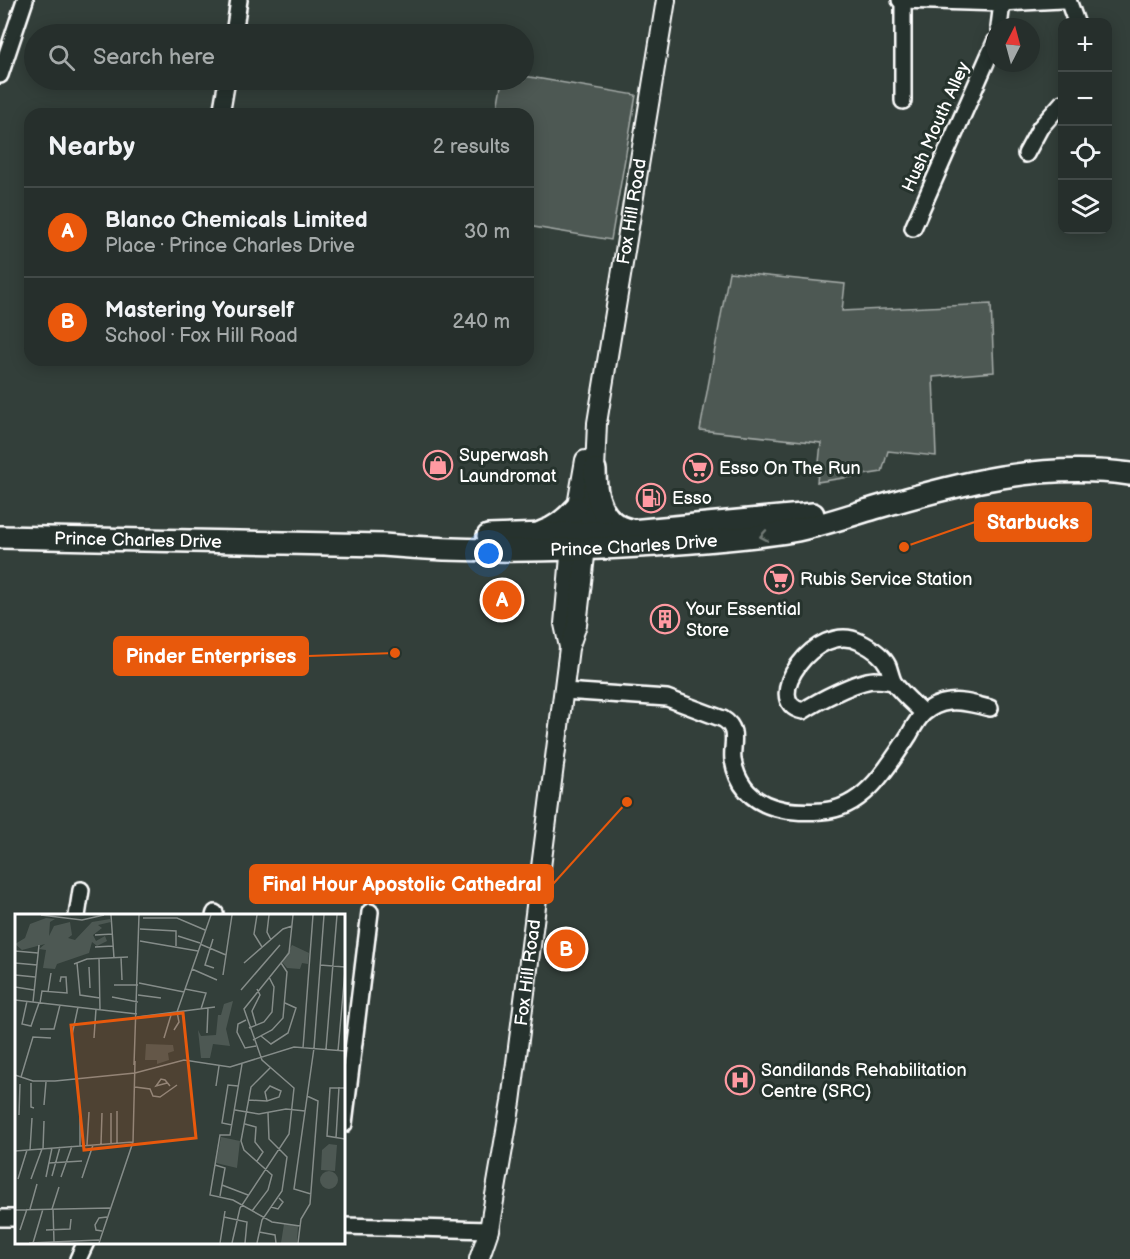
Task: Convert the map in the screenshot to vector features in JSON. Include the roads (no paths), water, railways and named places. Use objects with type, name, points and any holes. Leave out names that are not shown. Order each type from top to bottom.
[{"type":"highway","points":[[595,470],[595,490],[604,512],[616,525],[631,531]]},
{"type":"highway","name":"Prince Charles Drive","points":[[0,537],[383,545],[446,550],[578,541],[746,539],[795,531],[974,481],[1051,470],[1130,474]]},
{"type":"highway","name":"Prince Charles Drive","points":[[383,545],[443,537],[532,535],[578,541],[631,531],[794,517],[882,506]]},
{"type":"highway","points":[[532,535],[549,530],[564,521],[576,508]]},
{"type":"main road","name":"Fox Hill Road","points":[[479,1259],[489,1230],[511,1102],[569,648],[564,624],[578,541],[595,470],[597,423],[666,0]]},
{"type":"main road","name":"Fox Hill Road","points":[[578,541],[576,508],[583,469],[597,423]]},
{"type":"street","points":[[0,75],[25,0]]},
{"type":"street","points":[[235,24],[239,0]]},
{"type":"street","points":[[903,101],[902,0],[1002,3],[1062,0]]},
{"type":"street","points":[[1068,0],[1075,18]]},
{"type":"street","points":[[1000,18],[1002,3]]},
{"type":"street","name":"Hush Mouth Alley","points":[[913,228],[986,62]]},
{"type":"street","points":[[222,108],[225,90]]},
{"type":"street","points":[[1026,154],[1040,128],[1058,108]]},
{"type":"street","points":[[893,682],[874,680],[863,682],[815,703],[803,711],[795,710],[790,705],[788,695],[795,666],[822,643],[837,637],[857,640],[877,652],[886,662],[893,682],[923,713]]},
{"type":"street","points":[[564,691],[667,698],[723,719],[728,722],[734,732],[733,760],[740,781],[747,791],[767,806],[806,812],[829,811],[850,803],[869,790],[890,765],[923,713],[934,706],[961,701],[990,708]]},
{"type":"street","points":[[77,914],[81,890]]},
{"type":"street","points":[[345,1116],[370,912]]},
{"type":"street","points":[[345,1227],[489,1230]]},
{"type":"street","points":[[78,1259],[85,1244]]},
{"type":"place","name":"Superwash Laundromat","points":[[438,465]]},
{"type":"place","name":"Esso On The Run","points":[[698,468]]},
{"type":"place","name":"Esso","points":[[651,498]]},
{"type":"place","name":"Starbucks","points":[[904,547]]},
{"type":"place","name":"Rubis Service Station","points":[[779,579]]},
{"type":"place","name":"Blanco Chemicals Limited","points":[[502,600]]},
{"type":"place","name":"Your Essential Store","points":[[665,619]]},
{"type":"place","name":"Pinder Enterprises","points":[[395,653]]},
{"type":"place","name":"Final Hour Apostolic Cathedral","points":[[627,802]]},
{"type":"place","name":"Mastering Yourself","points":[[566,949]]},
{"type":"place","name":"Sandilands Rehabilitation Centre (SRC)","points":[[740,1080]]}]
